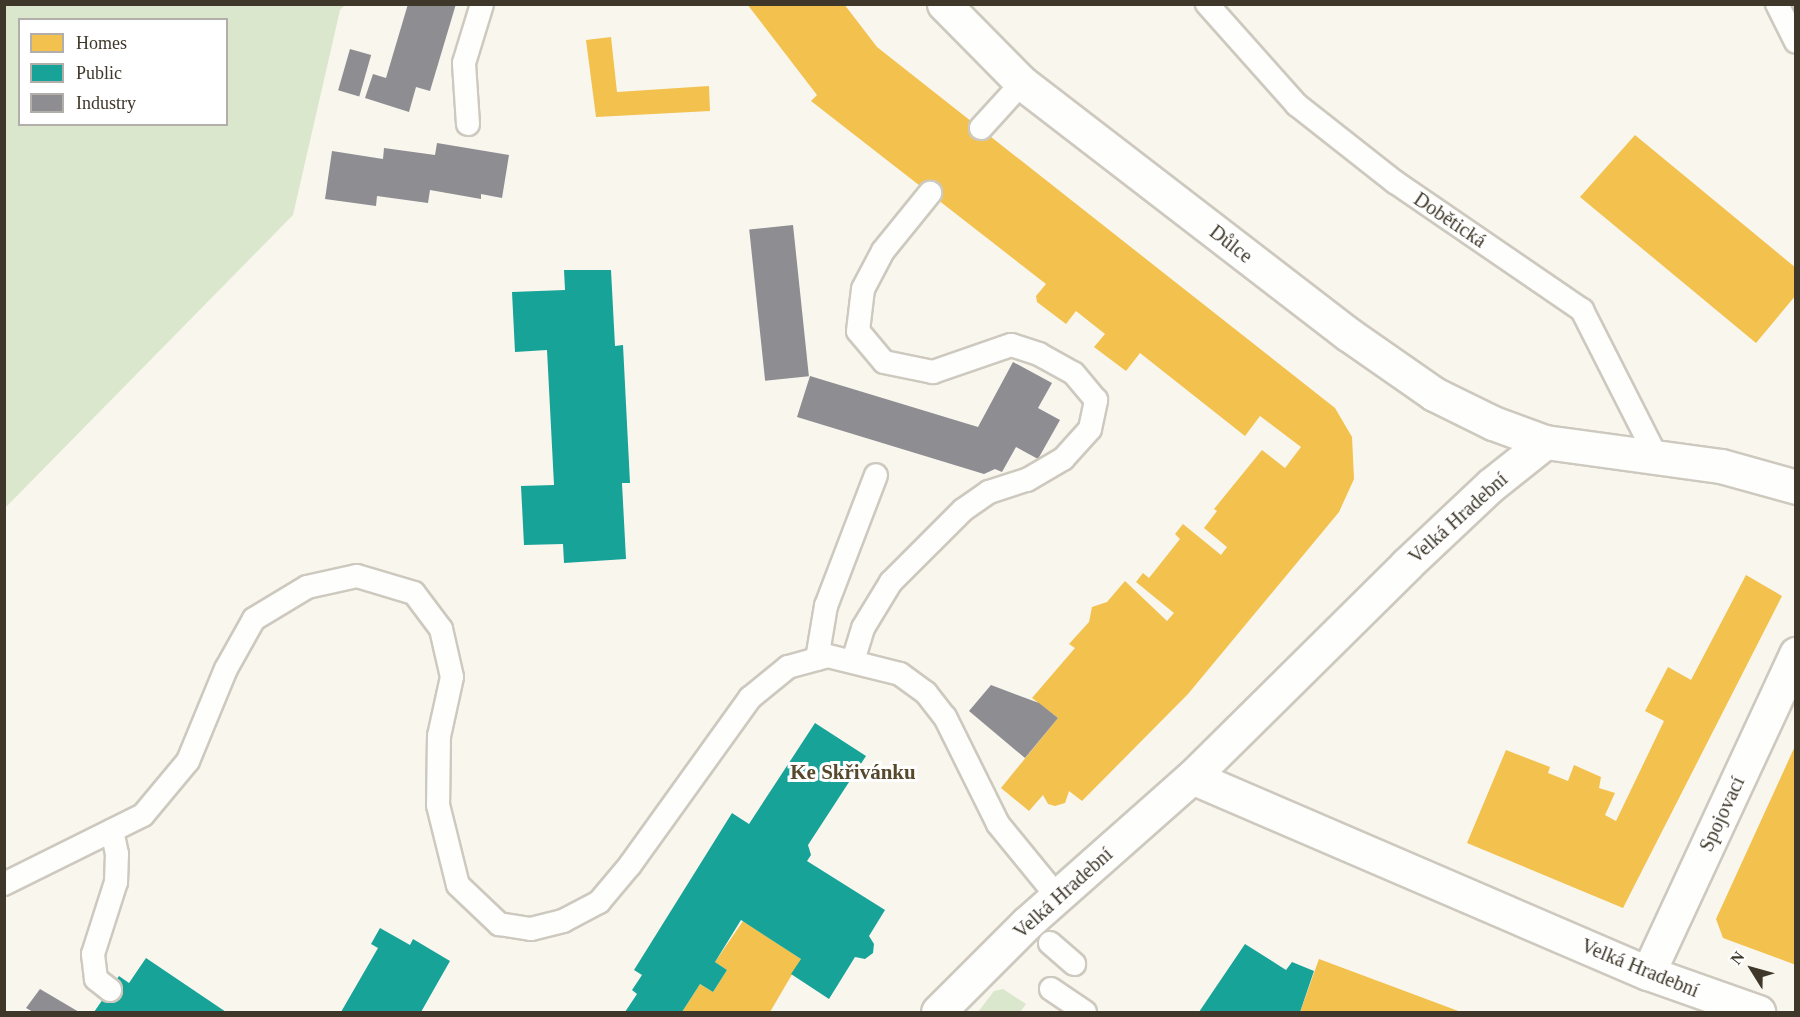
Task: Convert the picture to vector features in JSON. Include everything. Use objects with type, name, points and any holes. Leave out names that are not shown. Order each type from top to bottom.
[{"type":"street","name":"Důlce","points":[[944,4],[1022,83],[1348,334],[1434,394],[1493,423],[1545,442]]},
{"type":"street","points":[[1545,442],[1721,466],[1796,487]]},
{"type":"street","name":"Velká Hradební","points":[[938,1012],[1057,896],[1192,777],[1406,565],[1491,485],[1545,442]]},
{"type":"street","name":"Spojovací","points":[[1648,973],[1796,654]]},
{"type":"street","name":"Velká Hradební","points":[[1192,777],[1648,973],[1758,1012]]},
{"type":"lane","points":[[468,124],[464,63],[482,4]]},
{"type":"lane","name":"Dobětická","points":[[1207,4],[1297,105],[1395,182],[1582,310],[1657,458]]},
{"type":"lane","points":[[1778,4],[1796,42]]},
{"type":"lane","points":[[981,128],[1022,83]]},
{"type":"lane","points":[[853,660],[863,628],[891,582],[963,510],[989,492],[1027,480],[1063,459],[1090,429],[1096,400],[1073,373],[1039,354],[1011,345],[933,372],[884,362],[858,331],[863,289],[884,251],[930,193]]},
{"type":"lane","points":[[817,659],[826,606],[876,475]]},
{"type":"lane","points":[[4,884],[143,815],[188,761],[226,669],[254,619],[308,587],[357,576],[414,593],[441,629],[452,677],[439,736],[438,805],[458,885],[499,924],[531,929],[563,921],[598,902],[630,865],[750,698],[788,667],[828,656],[853,660],[900,674],[926,693],[945,717],[998,824],[1057,896]]},
{"type":"lane","points":[[110,990],[96,979],[93,954],[116,882],[117,854],[112,831]]},
{"type":"lane","points":[[1050,943],[1074,964]]},
{"type":"lane","points":[[1051,989],[1086,1012]]},
{"type":"green space","points":[[5,4],[345,5],[340,10],[293,215],[5,508]]},
{"type":"green space","points":[[1003,989],[1026,1004],[1020,1012],[978,1012],[994,991]]},
{"type":"building: Homes","points":[[747,4],[844,4],[877,47],[1335,408],[1352,437],[1354,479],[1339,512],[1188,694],[1082,801],[1069,791],[1065,803],[1055,806],[1048,804],[1043,795],[1029,811],[1001,788],[1058,718],[1032,698],[1075,648],[1069,644],[1089,622],[1092,607],[1107,602],[1125,581],[1167,621],[1174,613],[1136,582],[1143,573],[1149,578],[1180,539],[1175,534],[1183,524],[1221,555],[1227,547],[1204,528],[1217,511],[1214,509],[1262,450],[1285,468],[1301,447],[1260,416],[1245,436],[1140,353],[1126,371],[1094,347],[1105,334],[1076,311],[1066,324],[1037,302],[1036,296],[1046,284],[811,101],[817,95]]},
{"type":"building: Homes","points":[[611,37],[617,92],[709,86],[710,111],[596,117],[586,40]]},
{"type":"building: Homes","points":[[1635,135],[1796,268],[1796,295],[1756,343],[1580,197]]},
{"type":"building: Homes","points":[[1746,575],[1782,596],[1623,908],[1467,843],[1506,750],[1550,767],[1548,773],[1568,781],[1574,765],[1601,777],[1599,788],[1615,793],[1605,815],[1616,821],[1664,721],[1645,711],[1668,667],[1691,680]]},
{"type":"building: Homes","points":[[1796,744],[1796,965],[1723,938],[1716,919]]},
{"type":"building: Homes","points":[[743,921],[801,959],[770,1012],[682,1012],[700,984],[713,992],[727,970],[715,962]]},
{"type":"building: Homes","points":[[1319,959],[1461,1012],[1300,1012]]},
{"type":"building: Public","points":[[564,270],[611,270],[615,346],[623,345],[630,483],[622,483],[626,559],[564,563],[563,544],[524,545],[521,486],[554,485],[547,350],[515,352],[512,292],[565,290]]},
{"type":"building: Public","points":[[815,723],[866,756],[808,845],[811,855],[807,861],[885,910],[869,936],[874,944],[873,953],[865,959],[855,957],[829,999],[791,974],[801,959],[741,920],[715,962],[727,970],[713,992],[700,984],[682,1012],[625,1012],[637,994],[632,990],[642,975],[634,970],[732,813],[749,824]]},
{"type":"building: Public","points":[[380,928],[410,945],[413,939],[450,961],[421,1012],[341,1012],[378,948],[371,944]]},
{"type":"building: Public","points":[[1245,944],[1286,970],[1292,962],[1314,971],[1300,1012],[1199,1012]]},
{"type":"building: Public","points":[[146,958],[226,1012],[94,1012],[119,976],[129,983]]},
{"type":"building: Industry","points":[[408,4],[456,4],[430,91],[416,87],[409,112],[365,98],[373,74],[386,78]]},
{"type":"building: Industry","points":[[350,49],[371,55],[359,96],[338,90]]},
{"type":"building: Industry","points":[[437,143],[509,155],[502,198],[481,194],[481,199],[430,190],[428,203],[377,196],[376,206],[325,199],[332,151],[383,159],[384,148],[435,155]]},
{"type":"building: Industry","points":[[793,225],[809,376],[765,381],[749,230]]},
{"type":"building: Industry","points":[[1013,362],[1052,383],[1038,408],[1060,420],[1038,459],[1016,447],[1002,472],[995,469],[984,474],[797,417],[810,376],[978,427]]},
{"type":"building: Industry","points":[[991,685],[1039,703],[1058,718],[1025,758],[969,711]]},
{"type":"building: Industry","points":[[40,989],[79,1012],[33,1012],[26,1008]]},
{"type":"district","name":"Ke Skřivánku","points":[[853,772]]}]
